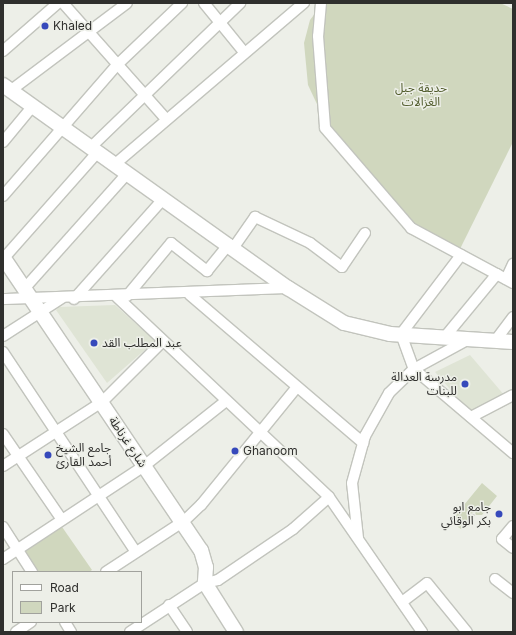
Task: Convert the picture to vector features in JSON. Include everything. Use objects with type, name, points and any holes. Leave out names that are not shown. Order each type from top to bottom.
[{"type":"main road","points":[[7,88],[288,288],[344,323],[401,334],[467,340],[513,342]]},
{"type":"main road","name":"شارع غرناطة","points":[[3,257],[39,312],[102,402],[181,524],[201,550],[206,567],[205,583]]},
{"type":"main road","points":[[205,583],[236,632]]},
{"type":"street","points":[[3,51],[58,3]]},
{"type":"street","points":[[63,3],[89,31],[143,95],[166,119]]},
{"type":"street","points":[[7,88],[127,3]]},
{"type":"street","points":[[3,196],[63,129],[117,65],[182,3]]},
{"type":"street","points":[[204,3],[244,52]]},
{"type":"street","points":[[3,257],[143,95],[219,20],[240,3]]},
{"type":"street","points":[[114,165],[244,52],[304,3]]},
{"type":"street","points":[[320,3],[318,36],[325,128],[412,228],[505,279]]},
{"type":"street","points":[[3,142],[32,107]]},
{"type":"street","points":[[27,294],[127,174]]},
{"type":"street","points":[[74,299],[163,199]]},
{"type":"street","points":[[128,296],[171,243],[207,271],[231,246],[255,217],[310,243],[342,267],[365,233]]},
{"type":"street","points":[[461,255],[401,334],[414,369],[513,453]]},
{"type":"street","points":[[444,338],[505,279],[513,264]]},
{"type":"street","points":[[3,299],[27,294],[74,299],[190,295],[288,288]]},
{"type":"street","points":[[190,295],[363,443]]},
{"type":"street","points":[[117,297],[329,497],[422,632]]},
{"type":"street","points":[[3,336],[62,298]]},
{"type":"street","points":[[495,341],[513,317]]},
{"type":"street","points":[[358,540],[352,483],[363,443],[389,393],[414,369],[467,340]]},
{"type":"street","points":[[3,466],[17,455],[102,402],[163,341]]},
{"type":"street","points":[[3,352],[136,552]]},
{"type":"street","points":[[108,571],[181,524],[298,387]]},
{"type":"street","points":[[471,417],[513,395]]},
{"type":"street","points":[[3,559],[62,520],[97,494],[144,466],[226,401]]},
{"type":"street","points":[[3,434],[62,520]]},
{"type":"street","points":[[131,632],[169,605],[205,583],[218,580],[293,529],[329,497]]},
{"type":"street","points":[[513,526],[502,539],[513,548]]},
{"type":"street","points":[[3,527],[31,571]]},
{"type":"street","points":[[495,579],[513,593]]},
{"type":"street","points":[[402,602],[427,583],[467,632]]},
{"type":"street","points":[[169,605],[187,632]]},
{"type":"street","points":[[16,632],[30,623]]},
{"type":"street","points":[[66,623],[71,632]]},
{"type":"shaded area","points":[[115,305],[155,341],[107,383],[56,310],[59,307]]},
{"type":"shaded area","points":[[470,355],[505,396],[472,414],[435,372]]},
{"type":"green space","name":"حديقة جبل الغزالات","points":[[323,3],[500,3],[513,9],[513,142],[459,251],[413,226],[331,134],[308,85],[304,43],[310,20]]},
{"type":"green space","points":[[482,483],[497,496],[482,515],[475,515],[461,529],[450,522]]},
{"type":"green space","points":[[60,524],[92,570],[35,571],[21,550]]},
{"type":"place","name":"Khaled","points":[[45,26]]},
{"type":"place","name":"عبد المطلب القد","points":[[94,343]]},
{"type":"place","name":"مدرسة العدالة للبنات","points":[[465,384]]},
{"type":"place","name":"Ghanoom","points":[[235,451]]},
{"type":"place","name":"جامع الشيخ أحمد القارئ","points":[[48,455]]},
{"type":"place","name":"جامع ابو بكر الوقائي","points":[[499,514]]}]
